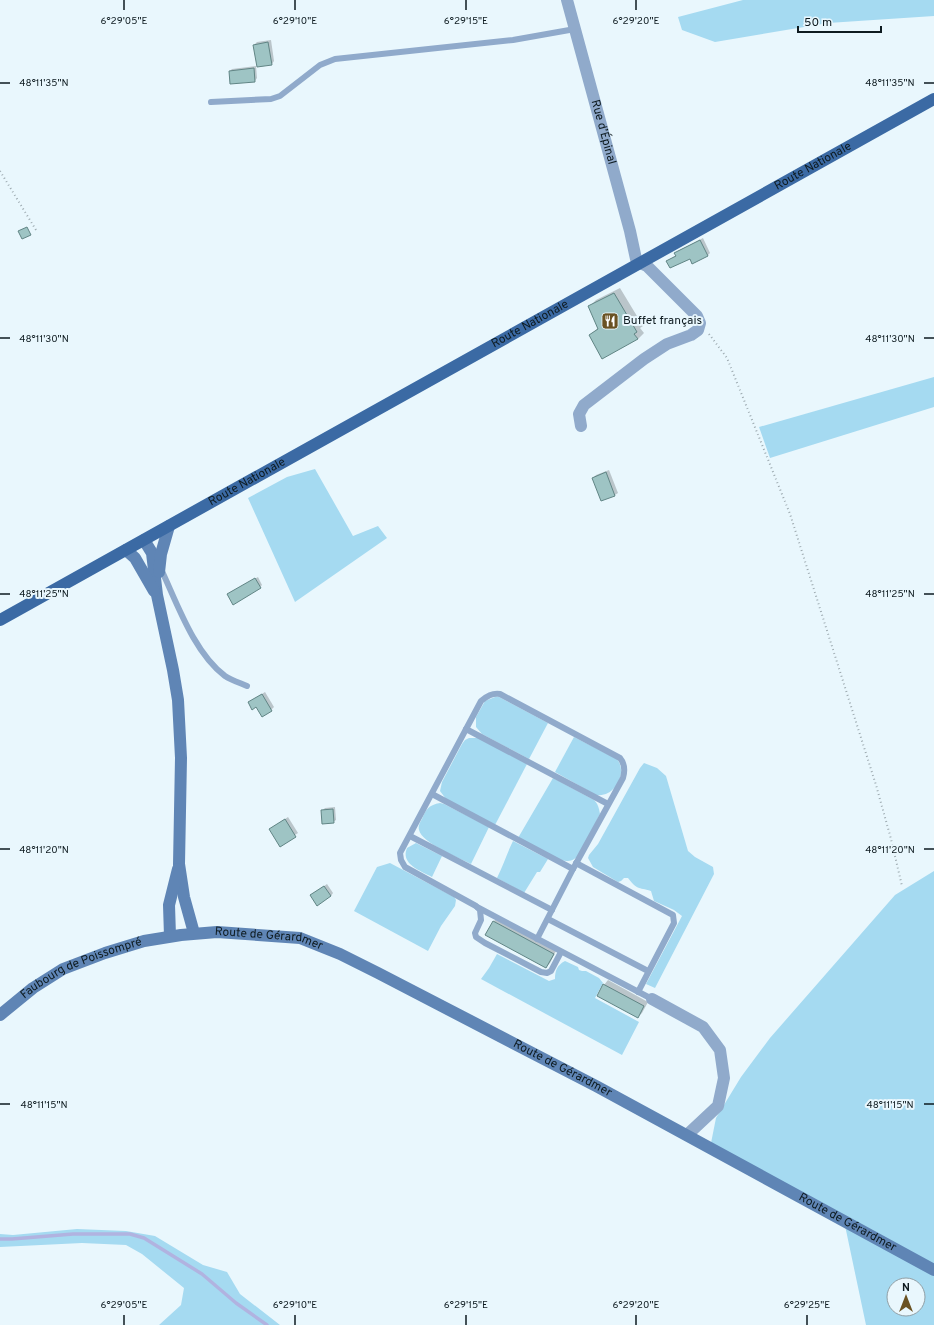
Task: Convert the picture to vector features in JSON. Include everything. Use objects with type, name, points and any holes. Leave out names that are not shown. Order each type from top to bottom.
[{"type":"main road","name":"Route Nationale","points":[[0,620],[934,99]]},
{"type":"main road","points":[[157,595],[161,554],[169,526]]},
{"type":"main road","points":[[144,540],[152,552],[157,595],[178,700],[181,758],[179,864],[184,897],[194,933]]},
{"type":"main road","points":[[126,550],[135,558],[157,595]]},
{"type":"main road","points":[[170,936],[169,905],[179,864]]},
{"type":"main road","name":"Route de Gérardmer","points":[[170,936],[217,932],[300,938],[340,954],[596,1086],[934,1270]]},
{"type":"main road","name":"Faubourg de Poissompré","points":[[0,1015],[33,988],[62,970],[106,953],[144,941],[170,936]]},
{"type":"street","name":"Rue d’Épinal","points":[[567,0],[630,231],[636,259],[640,263]]},
{"type":"street","points":[[581,426],[579,414],[584,405],[667,344],[691,335],[698,330],[700,323],[697,316],[647,266],[640,263]]},
{"type":"street","points":[[652,999],[703,1027],[720,1050],[724,1078],[718,1106],[687,1135]]},
{"type":"lane","points":[[212,102],[271,99],[280,96],[320,65],[335,59],[513,40],[575,29]]},
{"type":"lane","points":[[160,568],[193,638],[208,660],[226,676],[247,686]]},
{"type":"lane","points":[[537,939],[625,773],[623,762],[620,758],[500,694],[494,694],[486,696],[481,701],[400,853],[400,860],[405,867],[476,906],[561,952],[652,999]]},
{"type":"lane","points":[[466,729],[608,804]]},
{"type":"lane","points":[[432,794],[573,869]]},
{"type":"lane","points":[[410,836],[552,910]]},
{"type":"lane","points":[[576,863],[673,915],[674,923],[638,992]]},
{"type":"lane","points":[[476,906],[480,910],[481,920],[475,933],[476,938],[485,943],[541,972],[547,973],[551,971],[561,952]]},
{"type":"lane","points":[[548,919],[648,971]]},
{"type":"path","points":[[0,171],[36,230]]},
{"type":"path","points":[[700,323],[727,358],[790,514],[876,785],[902,886]]},
{"type":"shaded area","points":[[743,0],[934,0],[934,16],[828,23],[715,42],[682,30],[678,17]]},
{"type":"shaded area","points":[[934,377],[934,407],[770,458],[759,427]]},
{"type":"shaded area","points":[[315,469],[353,536],[378,526],[387,538],[295,602],[248,498],[287,477]]},
{"type":"shaded area","points":[[499,697],[548,723],[529,759],[482,734],[476,727],[476,717],[485,701]]},
{"type":"shaded area","points":[[574,737],[617,759],[621,771],[620,777],[614,789],[609,793],[596,795],[555,772]]},
{"type":"shaded area","points":[[469,738],[478,738],[527,764],[495,825],[446,799],[440,791],[442,782],[462,744]]},
{"type":"shaded area","points":[[644,763],[657,768],[666,776],[688,851],[695,857],[713,867],[714,874],[655,988],[646,984],[682,916],[674,910],[654,901],[651,891],[636,886],[628,878],[624,878],[618,882],[593,867],[588,858],[598,844]]},
{"type":"shaded area","points":[[553,778],[594,800],[600,812],[579,855],[569,861],[557,859],[518,838]]},
{"type":"shaded area","points":[[440,803],[489,827],[471,864],[434,845],[422,835],[419,830],[419,824],[427,810],[431,806]]},
{"type":"shaded area","points":[[513,841],[548,859],[540,872],[537,872],[524,893],[497,878]]},
{"type":"shaded area","points":[[416,843],[442,856],[432,877],[417,869],[409,863],[406,858],[407,848]]},
{"type":"shaded area","points":[[390,863],[454,897],[456,900],[455,906],[441,926],[428,951],[354,911],[377,867]]},
{"type":"shaded area","points":[[934,871],[934,1325],[866,1325],[843,1216],[711,1143],[716,1118],[741,1077],[770,1038],[895,895]]},
{"type":"shaded area","points":[[497,954],[549,981],[555,979],[557,968],[565,961],[578,967],[579,970],[586,971],[599,978],[603,983],[595,998],[639,1022],[622,1055],[481,979]]},
{"type":"shaded area","points":[[77,1229],[126,1231],[155,1236],[203,1265],[227,1272],[240,1294],[280,1325],[159,1325],[181,1305],[184,1288],[142,1254],[126,1245],[82,1243],[0,1247],[0,1234],[13,1235]]},
{"type":"building","points":[[268,42],[272,65],[257,67],[253,45]]},
{"type":"building","points":[[254,68],[255,82],[230,84],[229,71]]},
{"type":"building","points":[[27,227],[31,235],[22,239],[18,231]]},
{"type":"building","points":[[700,240],[708,256],[692,264],[690,259],[670,268],[666,261],[676,256],[674,253]]},
{"type":"building","points":[[614,293],[637,332],[634,334],[638,339],[602,359],[589,335],[598,329],[588,306]]},
{"type":"building","points":[[606,472],[615,496],[601,501],[592,478]]},
{"type":"building","points":[[255,578],[261,588],[233,605],[227,594]]},
{"type":"building","points":[[262,694],[272,711],[262,717],[256,707],[252,710],[248,702]]},
{"type":"building","points":[[333,809],[334,823],[322,824],[321,810]]},
{"type":"building","points":[[285,819],[296,837],[280,847],[269,829]]},
{"type":"building","points":[[324,886],[331,896],[317,906],[310,895]]},
{"type":"building","points":[[493,921],[554,954],[546,968],[485,935]]},
{"type":"building","points":[[603,984],[644,1006],[638,1018],[597,996]]},
{"type":"waterway","points":[[0,1239],[73,1234],[130,1234],[144,1238],[202,1274],[236,1303],[267,1325]]},
{"type":"place","name":"Buffet français","points":[[610,321]]}]
